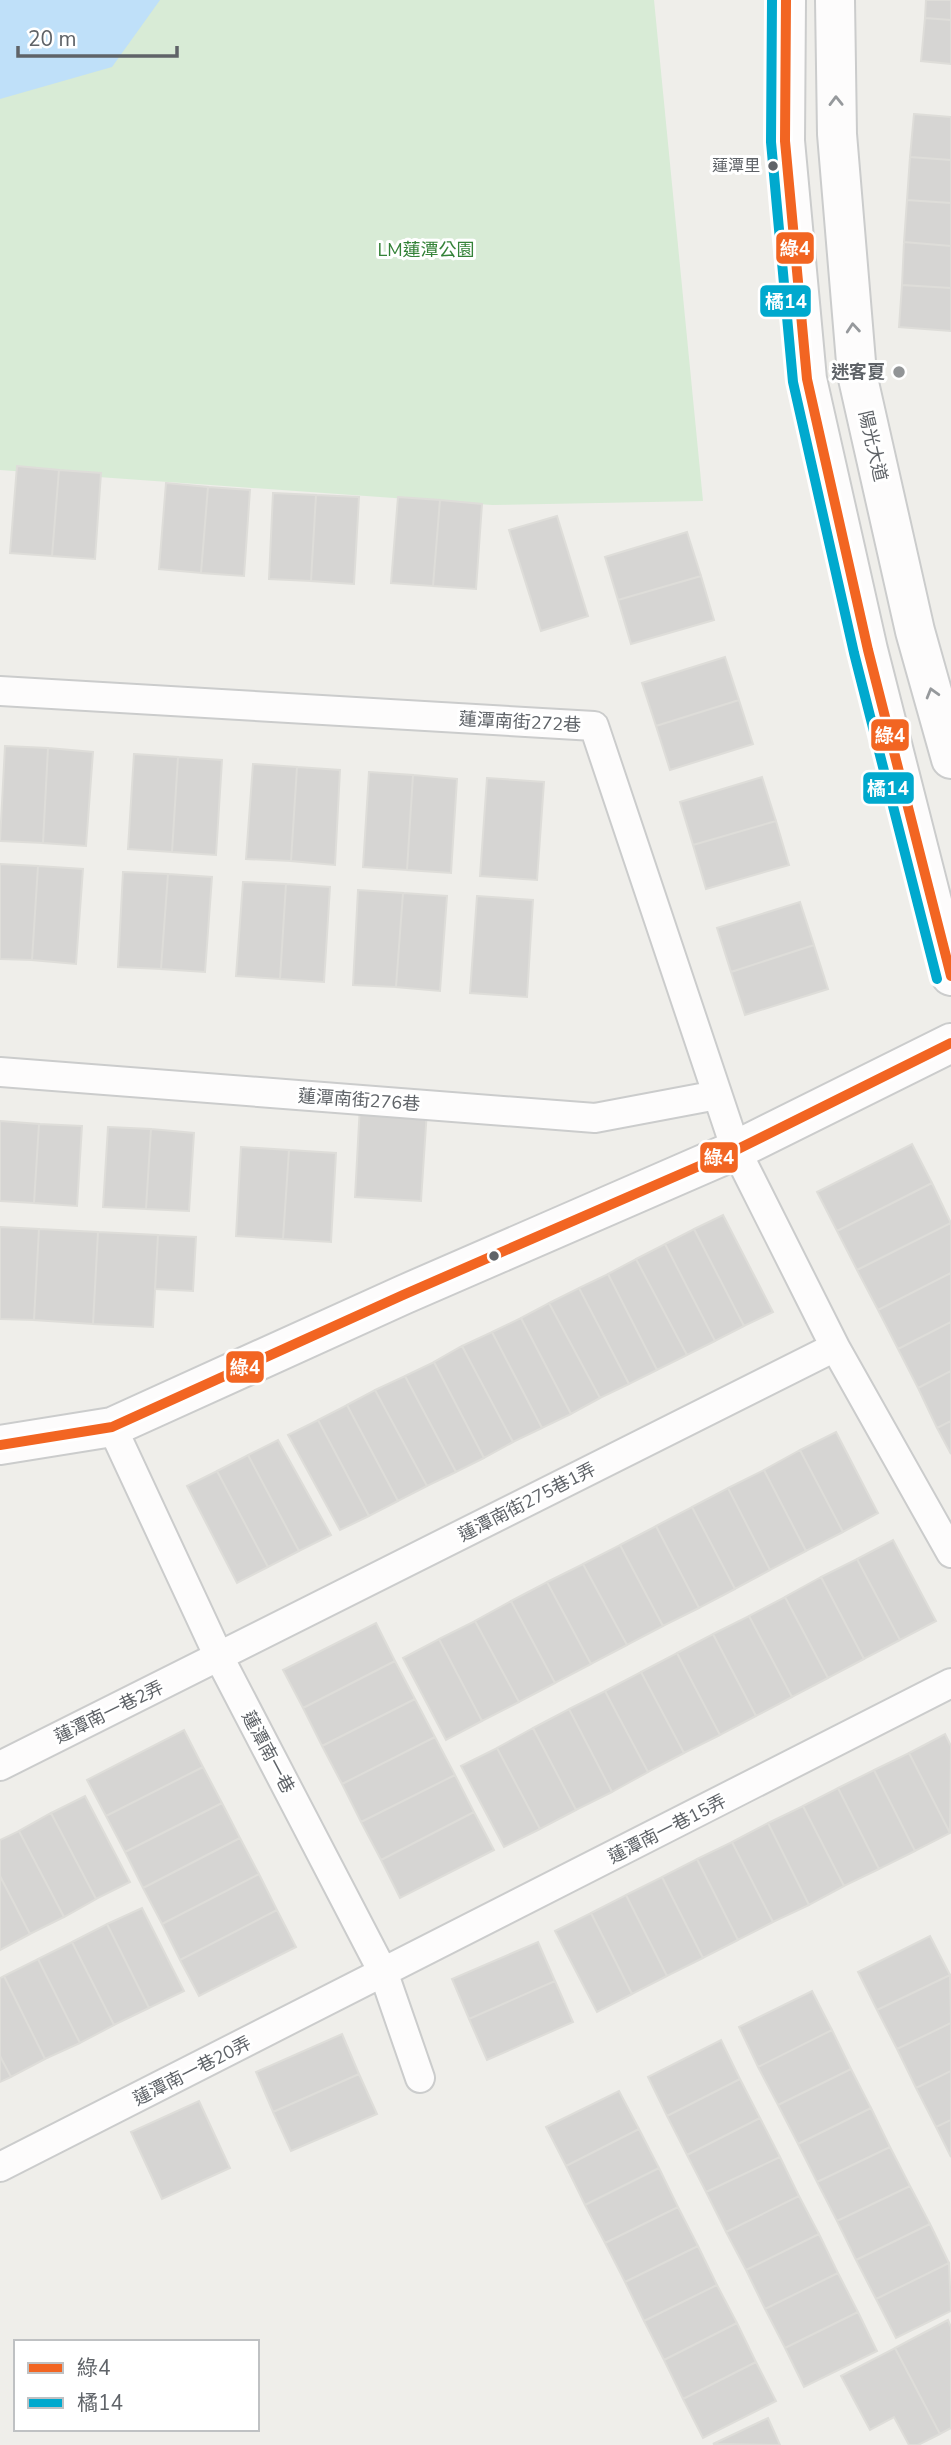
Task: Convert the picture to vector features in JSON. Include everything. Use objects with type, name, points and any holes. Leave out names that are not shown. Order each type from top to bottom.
[{"type":"street","points":[[786,0],[785,141],[807,379],[868,650],[951,976]]},
{"type":"street","name":"陽光大道","points":[[835,0],[837,134],[857,374],[915,631],[951,759]]},
{"type":"street","points":[[0,1445],[112,1427],[403,1295],[736,1150],[951,1043]]},
{"type":"lane","name":"蓮潭南街272巷","points":[[0,691],[594,726],[736,1150],[835,1348],[951,1553]]},
{"type":"lane","name":"蓮潭南街276巷","points":[[0,1072],[595,1118],[717,1095]]},
{"type":"lane","name":"蓮潭南街275巷1弄","points":[[219,1657],[835,1348]]},
{"type":"lane","name":"蓮潭南一巷","points":[[112,1427],[219,1657],[384,1974],[420,2078]]},
{"type":"lane","name":"蓮潭南一巷2弄","points":[[0,1766],[219,1657]]},
{"type":"lane","name":"蓮潭南一巷15弄","points":[[384,1974],[951,1683]]},
{"type":"lane","name":"蓮潭南一巷20弄","points":[[0,2167],[384,1974]]},
{"type":"green space","name":"LM蓮潭公園","points":[[0,0],[654,0],[703,501],[492,505],[0,470]]},
{"type":"water","points":[[0,0],[160,0],[112,67],[0,99]]},
{"type":"building","points":[[926,0],[951,0],[951,20],[925,18]]},
{"type":"building","points":[[925,18],[951,20],[951,64],[921,61]]},
{"type":"building","points":[[914,114],[951,117],[951,160],[910,157]]},
{"type":"building","points":[[910,157],[951,160],[951,203],[907,200]]},
{"type":"building","points":[[907,200],[951,203],[951,246],[904,242]]},
{"type":"building","points":[[904,242],[951,246],[951,288],[902,285]]},
{"type":"building","points":[[902,285],[951,288],[951,331],[899,327]]},
{"type":"building","points":[[17,466],[59,470],[52,556],[10,553]]},
{"type":"building","points":[[59,470],[101,473],[95,559],[52,556]]},
{"type":"building","points":[[166,483],[208,487],[201,573],[159,569]]},
{"type":"building","points":[[208,487],[250,490],[244,576],[201,573]]},
{"type":"building","points":[[273,493],[316,495],[311,581],[269,579]]},
{"type":"building","points":[[316,495],[359,497],[354,584],[311,581]]},
{"type":"building","points":[[398,497],[440,500],[433,586],[391,583]]},
{"type":"building","points":[[440,500],[482,504],[476,589],[433,586]]},
{"type":"building","points":[[557,516],[588,616],[541,631],[509,530]]},
{"type":"building","points":[[687,532],[701,576],[618,600],[605,557]]},
{"type":"building","points":[[701,576],[714,620],[631,644],[618,600]]},
{"type":"building","points":[[725,657],[739,700],[656,726],[642,683]]},
{"type":"building","points":[[739,700],[753,744],[670,770],[656,726]]},
{"type":"building","points":[[5,746],[48,748],[43,843],[0,841]]},
{"type":"building","points":[[48,748],[93,752],[86,846],[43,843]]},
{"type":"building","points":[[134,754],[178,757],[172,852],[128,849]]},
{"type":"building","points":[[178,757],[222,760],[216,855],[172,852]]},
{"type":"building","points":[[253,764],[297,767],[291,861],[246,859]]},
{"type":"building","points":[[297,767],[340,770],[335,865],[291,861]]},
{"type":"building","points":[[369,772],[413,775],[407,870],[363,867]]},
{"type":"building","points":[[413,775],[457,779],[451,873],[407,870]]},
{"type":"building","points":[[762,777],[776,821],[693,845],[680,802]]},
{"type":"building","points":[[487,778],[544,782],[537,880],[480,876]]},
{"type":"building","points":[[776,821],[789,865],[706,889],[693,845]]},
{"type":"building","points":[[0,864],[38,866],[32,960],[0,959]]},
{"type":"building","points":[[38,866],[83,869],[76,964],[32,960]]},
{"type":"building","points":[[123,872],[168,874],[161,969],[118,967]]},
{"type":"building","points":[[168,874],[212,877],[205,972],[161,969]]},
{"type":"building","points":[[243,882],[286,884],[280,979],[236,976]]},
{"type":"building","points":[[286,884],[330,887],[324,982],[280,979]]},
{"type":"building","points":[[358,890],[403,893],[396,987],[353,985]]},
{"type":"building","points":[[403,893],[447,896],[440,991],[396,987]]},
{"type":"building","points":[[477,896],[533,900],[527,997],[470,993]]},
{"type":"building","points":[[800,902],[814,945],[731,972],[717,928]]},
{"type":"building","points":[[814,945],[828,989],[745,1015],[731,972]]},
{"type":"building","points":[[360,1105],[427,1110],[421,1201],[355,1197]]},
{"type":"building","points":[[0,1121],[39,1124],[34,1203],[0,1201]]},
{"type":"building","points":[[39,1124],[82,1126],[77,1206],[34,1203]]},
{"type":"building","points":[[108,1127],[151,1129],[146,1209],[103,1207]]},
{"type":"building","points":[[151,1129],[194,1133],[189,1211],[146,1209]]},
{"type":"building","points":[[912,1144],[932,1183],[837,1231],[817,1192]]},
{"type":"building","points":[[241,1147],[289,1150],[283,1239],[236,1236]]},
{"type":"building","points":[[289,1150],[336,1153],[331,1242],[283,1239]]},
{"type":"building","points":[[932,1183],[951,1223],[857,1270],[837,1231]]},
{"type":"building","points":[[723,1215],[773,1312],[744,1326],[694,1229]]},
{"type":"building","points":[[951,1223],[951,1273],[878,1310],[857,1270]]},
{"type":"building","points":[[0,1227],[39,1229],[34,1320],[0,1319]]},
{"type":"building","points":[[39,1229],[98,1232],[93,1324],[34,1320]]},
{"type":"building","points":[[694,1229],[744,1326],[715,1341],[665,1244]]},
{"type":"building","points":[[98,1232],[158,1235],[153,1327],[93,1324]]},
{"type":"building","points":[[158,1235],[196,1237],[193,1291],[155,1289]]},
{"type":"building","points":[[665,1244],[715,1341],[687,1355],[636,1259]]},
{"type":"building","points":[[636,1259],[687,1355],[657,1370],[608,1274]]},
{"type":"building","points":[[951,1273],[951,1322],[898,1349],[878,1310]]},
{"type":"building","points":[[608,1274],[657,1370],[629,1384],[579,1288]]},
{"type":"building","points":[[579,1288],[629,1384],[600,1398],[549,1303]]},
{"type":"building","points":[[549,1303],[600,1398],[571,1414],[521,1318]]},
{"type":"building","points":[[521,1318],[571,1414],[542,1428],[492,1332]]},
{"type":"building","points":[[951,1322],[951,1371],[918,1388],[898,1349]]},
{"type":"building","points":[[492,1332],[542,1428],[513,1442],[462,1346]]},
{"type":"building","points":[[462,1346],[513,1442],[484,1458],[434,1362]]},
{"type":"building","points":[[434,1362],[484,1458],[456,1472],[405,1376]]},
{"type":"building","points":[[951,1371],[951,1421],[937,1428],[918,1388]]},
{"type":"building","points":[[405,1376],[456,1472],[427,1486],[375,1390]]},
{"type":"building","points":[[375,1390],[427,1486],[398,1501],[347,1405]]},
{"type":"building","points":[[347,1405],[398,1501],[369,1516],[318,1420]]},
{"type":"building","points":[[318,1420],[369,1516],[340,1530],[288,1435]]},
{"type":"building","points":[[951,1421],[951,1454],[937,1428]]},
{"type":"building","points":[[836,1432],[878,1513],[843,1532],[800,1450]]},
{"type":"building","points":[[278,1440],[331,1535],[299,1551],[248,1455]]},
{"type":"building","points":[[800,1450],[843,1532],[806,1551],[764,1470]]},
{"type":"building","points":[[248,1455],[299,1551],[268,1567],[217,1471]]},
{"type":"building","points":[[764,1470],[806,1551],[770,1570],[728,1488]]},
{"type":"building","points":[[217,1471],[268,1567],[237,1583],[187,1486]]},
{"type":"building","points":[[728,1488],[770,1570],[735,1589],[692,1507]]},
{"type":"building","points":[[692,1507],[735,1589],[699,1608],[656,1526]]},
{"type":"building","points":[[656,1526],[699,1608],[663,1626],[620,1545]]},
{"type":"building","points":[[893,1540],[936,1621],[900,1640],[857,1559]]},
{"type":"building","points":[[620,1545],[663,1626],[627,1645],[583,1564]]},
{"type":"building","points":[[857,1559],[900,1640],[864,1659],[821,1577]]},
{"type":"building","points":[[583,1564],[627,1645],[591,1664],[547,1582]]},
{"type":"building","points":[[821,1577],[864,1659],[828,1678],[785,1597]]},
{"type":"building","points":[[547,1582],[591,1664],[555,1683],[511,1601]]},
{"type":"building","points":[[785,1597],[828,1678],[792,1697],[749,1616]]},
{"type":"building","points":[[511,1601],[555,1683],[519,1702],[475,1621]]},
{"type":"building","points":[[749,1616],[792,1697],[756,1716],[713,1634]]},
{"type":"building","points":[[475,1621],[519,1702],[482,1721],[439,1639]]},
{"type":"building","points":[[376,1623],[395,1661],[303,1708],[283,1670]]},
{"type":"building","points":[[713,1634],[756,1716],[720,1735],[677,1653]]},
{"type":"building","points":[[439,1639],[482,1721],[446,1740],[403,1658]]},
{"type":"building","points":[[677,1653],[720,1735],[684,1753],[641,1672]]},
{"type":"building","points":[[395,1661],[415,1699],[322,1746],[303,1708]]},
{"type":"building","points":[[641,1672],[684,1753],[648,1772],[605,1691]]},
{"type":"building","points":[[605,1691],[648,1772],[612,1792],[569,1709]]},
{"type":"building","points":[[415,1699],[435,1737],[342,1784],[322,1746]]},
{"type":"building","points":[[569,1709],[612,1792],[576,1810],[533,1728]]},
{"type":"building","points":[[533,1728],[576,1810],[540,1829],[497,1748]]},
{"type":"building","points":[[184,1730],[203,1767],[106,1816],[87,1780]]},
{"type":"building","points":[[945,1734],[951,1746],[950,1833],[909,1753]]},
{"type":"building","points":[[435,1737],[455,1775],[361,1822],[342,1784]]},
{"type":"building","points":[[497,1748],[540,1829],[504,1847],[461,1766]]},
{"type":"building","points":[[909,1753],[950,1833],[915,1851],[874,1770]]},
{"type":"building","points":[[203,1767],[222,1803],[125,1852],[106,1816]]},
{"type":"building","points":[[874,1770],[915,1851],[879,1869],[838,1788]]},
{"type":"building","points":[[455,1775],[474,1812],[381,1860],[361,1822]]},
{"type":"building","points":[[838,1788],[879,1869],[844,1886],[803,1806]]},
{"type":"building","points":[[85,1796],[130,1882],[96,1899],[51,1813]]},
{"type":"building","points":[[222,1803],[240,1838],[143,1888],[125,1852]]},
{"type":"building","points":[[803,1806],[844,1886],[809,1905],[768,1823]]},
{"type":"building","points":[[474,1812],[494,1850],[400,1898],[381,1860]]},
{"type":"building","points":[[51,1813],[96,1899],[64,1917],[19,1831]]},
{"type":"building","points":[[768,1823],[809,1905],[773,1922],[732,1842]]},
{"type":"building","points":[[19,1831],[64,1917],[30,1934],[0,1876],[0,1840]]},
{"type":"building","points":[[240,1838],[259,1874],[162,1924],[143,1888]]},
{"type":"building","points":[[732,1842],[773,1922],[738,1940],[697,1859]]},
{"type":"building","points":[[697,1859],[738,1940],[703,1958],[662,1877]]},
{"type":"building","points":[[259,1874],[277,1910],[180,1960],[162,1924]]},
{"type":"building","points":[[0,1876],[30,1934],[0,1950]]},
{"type":"building","points":[[662,1877],[703,1958],[667,1976],[626,1895]]},
{"type":"building","points":[[626,1895],[667,1976],[632,1994],[591,1913]]},
{"type":"building","points":[[142,1908],[184,1991],[149,2008],[107,1924]]},
{"type":"building","points":[[277,1910],[296,1947],[199,1996],[180,1960]]},
{"type":"building","points":[[591,1913],[632,1994],[597,2012],[555,1931]]},
{"type":"building","points":[[107,1924],[149,2008],[114,2025],[72,1942]]},
{"type":"building","points":[[930,1936],[950,1975],[877,2010],[858,1972]]},
{"type":"building","points":[[72,1942],[114,2025],[80,2043],[38,1959]]},
{"type":"building","points":[[538,1942],[555,1981],[469,2019],[452,1979]]},
{"type":"building","points":[[38,1959],[80,2043],[45,2059],[4,1976]]},
{"type":"building","points":[[950,1975],[951,2023],[897,2049],[877,2010]]},
{"type":"building","points":[[4,1976],[45,2059],[11,2077],[0,2056],[0,1978]]},
{"type":"building","points":[[555,1981],[573,2022],[487,2060],[469,2019]]},
{"type":"building","points":[[812,1991],[832,2030],[758,2067],[739,2027]]},
{"type":"building","points":[[951,2023],[951,2071],[916,2088],[897,2049]]},
{"type":"building","points":[[832,2030],[851,2069],[778,2105],[758,2067]]},
{"type":"building","points":[[342,2034],[359,2074],[273,2112],[256,2072]]},
{"type":"building","points":[[721,2040],[740,2079],[667,2116],[648,2077]]},
{"type":"building","points":[[0,2056],[11,2077],[0,2082]]},
{"type":"building","points":[[851,2069],[871,2108],[798,2144],[778,2105]]},
{"type":"building","points":[[951,2071],[951,2120],[936,2127],[916,2088]]},
{"type":"building","points":[[359,2074],[377,2114],[291,2151],[273,2112]]},
{"type":"building","points":[[740,2079],[760,2118],[687,2155],[667,2116]]},
{"type":"building","points":[[619,2091],[639,2129],[566,2166],[546,2127]]},
{"type":"building","points":[[199,2101],[230,2168],[162,2199],[131,2132]]},
{"type":"building","points":[[871,2108],[890,2147],[817,2182],[798,2144]]},
{"type":"building","points":[[760,2118],[780,2157],[706,2192],[687,2155]]},
{"type":"building","points":[[951,2120],[951,2157],[936,2127]]},
{"type":"building","points":[[639,2129],[659,2168],[585,2205],[566,2166]]},
{"type":"building","points":[[890,2147],[910,2186],[837,2221],[817,2182]]},
{"type":"building","points":[[780,2157],[799,2196],[726,2232],[706,2192]]},
{"type":"building","points":[[659,2168],[678,2207],[605,2243],[585,2205]]},
{"type":"building","points":[[910,2186],[930,2224],[856,2260],[837,2221]]},
{"type":"building","points":[[799,2196],[819,2234],[746,2270],[726,2232]]},
{"type":"building","points":[[678,2207],[698,2246],[625,2282],[605,2243]]},
{"type":"building","points":[[930,2224],[949,2263],[876,2299],[856,2260]]},
{"type":"building","points":[[819,2234],[838,2273],[765,2309],[746,2270]]},
{"type":"building","points":[[698,2246],[717,2285],[644,2321],[625,2282]]},
{"type":"building","points":[[949,2263],[951,2311],[896,2338],[876,2299]]},
{"type":"building","points":[[838,2273],[858,2312],[785,2348],[765,2309]]},
{"type":"building","points":[[717,2285],[737,2323],[664,2360],[644,2321]]},
{"type":"building","points":[[858,2312],[877,2351],[804,2387],[785,2348]]},
{"type":"building","points":[[948,2320],[951,2327],[951,2428],[940,2434],[895,2348]]},
{"type":"building","points":[[737,2323],[756,2362],[683,2399],[664,2360]]},
{"type":"building","points":[[895,2348],[940,2434],[918,2445],[909,2445],[894,2417],[870,2430],[841,2376]]},
{"type":"building","points":[[756,2362],[776,2401],[703,2438],[683,2399]]},
{"type":"building","points":[[768,2418],[780,2445],[713,2444]]},
{"type":"transit line","name":"橘14","points":[[772,0],[771,142],[793,382],[854,653],[937,979]]},
{"type":"transit line","name":"綠4","points":[[786,0],[785,141],[807,379],[868,650],[951,976]]},
{"type":"transit line","name":"綠4","points":[[0,1445],[112,1427],[403,1295],[736,1150],[951,1043]]},
{"type":"place","name":"蓮潭里","points":[[773,166]]},
{"type":"place","name":"迷客夏","points":[[899,372]]}]
